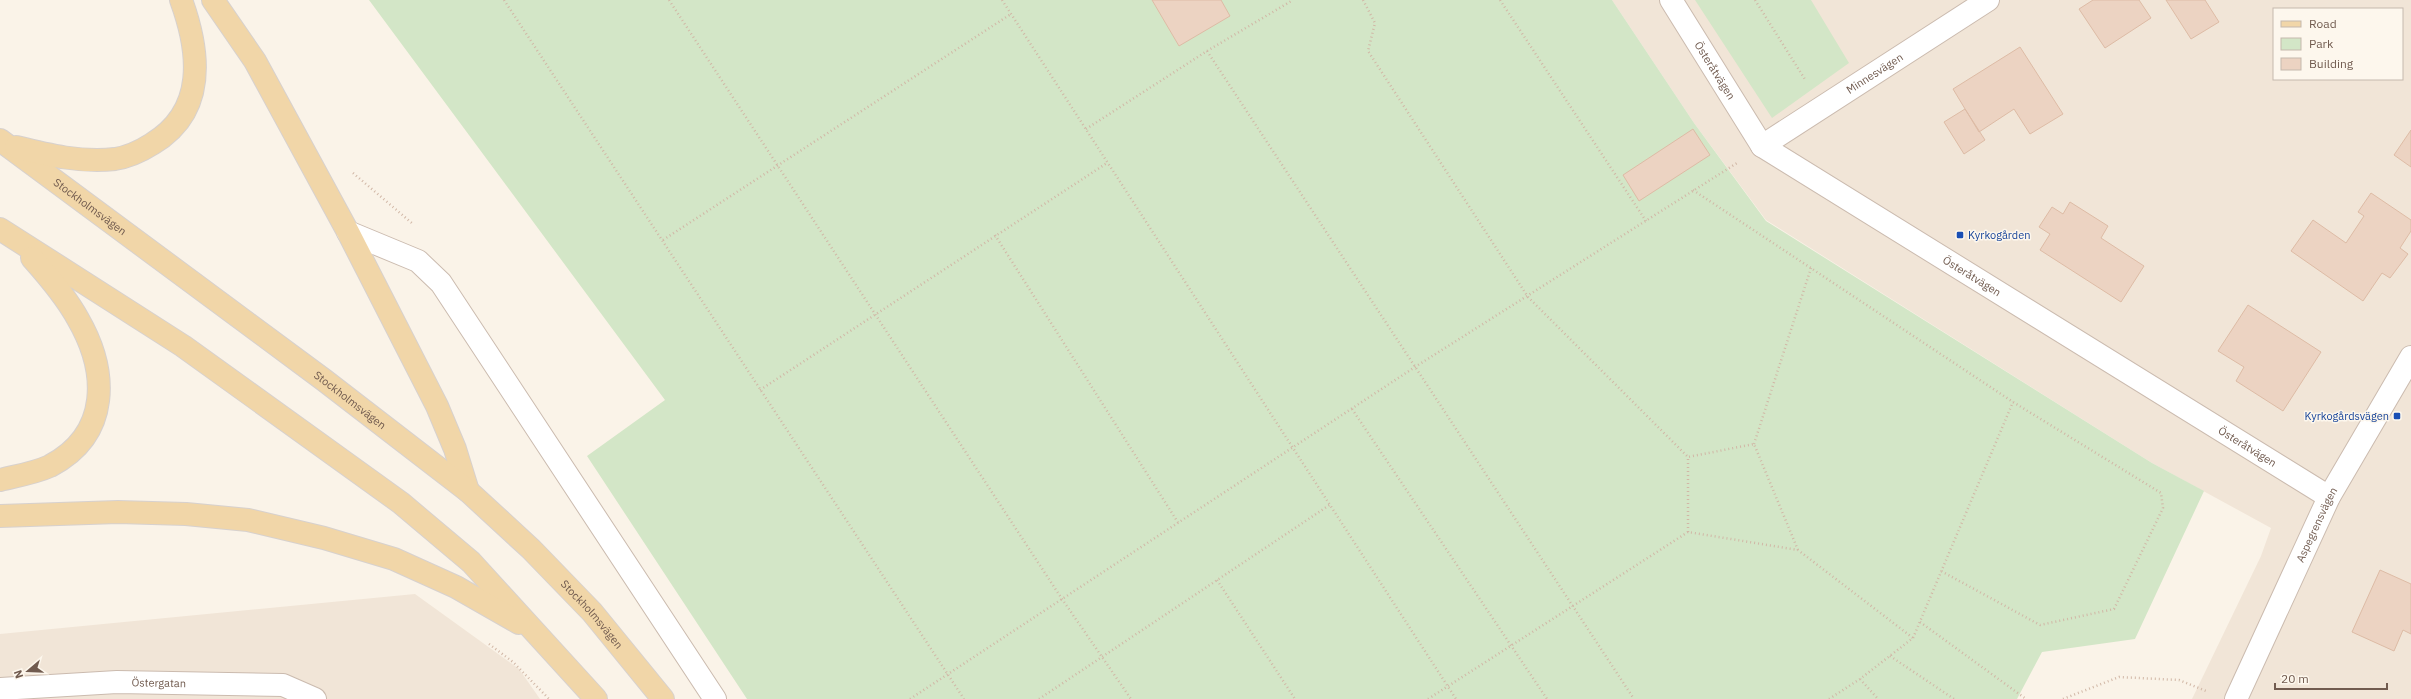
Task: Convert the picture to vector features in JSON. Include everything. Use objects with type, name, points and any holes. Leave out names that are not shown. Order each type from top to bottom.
[{"type":"main road","points":[[2,142],[56,157],[116,158],[141,151],[164,136],[181,119],[192,93],[196,64],[192,30],[181,0]]},
{"type":"main road","points":[[213,0],[255,61],[348,232],[438,406],[455,449],[468,491]]},
{"type":"main road","name":"Stockholmsvägen","points":[[2,142],[324,380],[468,491],[532,549],[592,612],[663,699]]},
{"type":"main road","points":[[0,229],[183,346],[401,503],[471,562],[596,699]]},
{"type":"main road","points":[[0,480],[50,466],[74,448],[88,429],[99,401],[99,376],[90,343],[78,318],[53,283],[19,242]]},
{"type":"main road","points":[[0,516],[118,512],[186,514],[248,520],[324,538],[394,559],[456,587],[539,635]]},
{"type":"street","name":"Österåtvägen","points":[[1671,0],[1762,146],[2329,497]]},
{"type":"street","name":"Minnesvägen","points":[[1762,146],[1988,0]]},
{"type":"street","points":[[348,232],[418,261],[441,283],[715,699]]},
{"type":"street","name":"Aspegrensvägen","points":[[2236,699],[2329,497],[2411,357]]},
{"type":"street","name":"Östergatan","points":[[0,689],[117,682],[284,685],[315,699]]},
{"type":"path","points":[[504,0],[964,699]]},
{"type":"path","points":[[669,0],[1062,599],[1131,699]]},
{"type":"path","points":[[1002,0],[1456,699]]},
{"type":"path","points":[[1086,129],[1208,51],[1293,0]]},
{"type":"path","points":[[1363,0],[1374,23],[1368,51],[1528,297],[1688,457],[1688,532]]},
{"type":"path","points":[[1500,0],[1646,221]]},
{"type":"path","points":[[1756,0],[1823,106]]},
{"type":"path","points":[[662,240],[1011,14]]},
{"type":"path","points":[[1208,51],[1634,699]]},
{"type":"path","points":[[910,699],[1179,524],[1415,367],[1528,297],[1762,146]]},
{"type":"path","points":[[760,390],[1107,163]]},
{"type":"path","points":[[352,172],[417,227]]},
{"type":"path","points":[[1693,190],[2013,402],[2161,493],[2163,508],[2114,609],[2040,625],[1940,572]]},
{"type":"path","points":[[995,235],[1179,524]]},
{"type":"path","points":[[1798,550],[1754,444],[1811,268]]},
{"type":"path","points":[[1829,699],[1860,679],[1913,638],[2013,402]]},
{"type":"path","points":[[1352,409],[1513,645],[1547,699]]},
{"type":"path","points":[[1688,457],[1754,444]]},
{"type":"path","points":[[1039,699],[1330,504]]},
{"type":"path","points":[[1428,699],[1688,532],[1798,550],[1913,638]]},
{"type":"path","points":[[1217,580],[1295,699]]},
{"type":"path","points":[[1920,622],[2026,699]]},
{"type":"path","points":[[488,643],[513,662],[549,699]]},
{"type":"path","points":[[1890,656],[1954,699]]},
{"type":"path","points":[[2062,699],[2118,677],[2179,680],[2213,694]]},
{"type":"path","points":[[1860,679],[1878,699]]},
{"type":"shaded area","points":[[1612,0],[2411,0],[2411,699],[2192,699],[2261,556],[2271,528],[2152,463],[1766,220],[1694,123]]},
{"type":"shaded area","points":[[415,594],[519,669],[540,699],[0,699],[0,634]]},
{"type":"green space","points":[[369,0],[1612,0],[1694,123],[1766,221],[2152,463],[2204,491],[2135,639],[2042,652],[2017,699],[747,699],[587,456],[665,400]]},
{"type":"green space","points":[[1695,0],[1811,0],[1849,63],[1772,118]]},
{"type":"building","points":[[1152,0],[1221,0],[1230,16],[1179,46]]},
{"type":"building","points":[[2093,0],[2139,0],[2151,18],[2105,48],[2079,9]]},
{"type":"building","points":[[2166,0],[2205,0],[2219,22],[2191,39]]},
{"type":"building","points":[[2020,47],[2063,114],[2030,134],[2014,109],[1979,132],[1953,89]]},
{"type":"building","points":[[1965,109],[1985,140],[1964,154],[1944,122]]},
{"type":"building","points":[[1693,129],[1710,155],[1639,201],[1623,175]]},
{"type":"building","points":[[2411,130],[2411,167],[2394,155]]},
{"type":"building","points":[[2371,193],[2411,220],[2411,231],[2400,248],[2408,254],[2390,278],[2382,273],[2363,301],[2291,251],[2313,220],[2346,243],[2364,216],[2358,212]]},
{"type":"building","points":[[2070,202],[2108,226],[2101,238],[2144,266],[2121,302],[2040,250],[2050,234],[2039,227],[2052,207],[2063,214]]},
{"type":"building","points":[[2248,305],[2321,352],[2283,411],[2236,381],[2244,367],[2218,351]]},
{"type":"building","points":[[2380,570],[2411,584],[2411,634],[2403,630],[2394,651],[2352,632]]},
{"type":"place","name":"Kyrkogården","points":[[1960,235]]},
{"type":"place","name":"Kyrkogårdsvägen","points":[[2397,416]]}]
